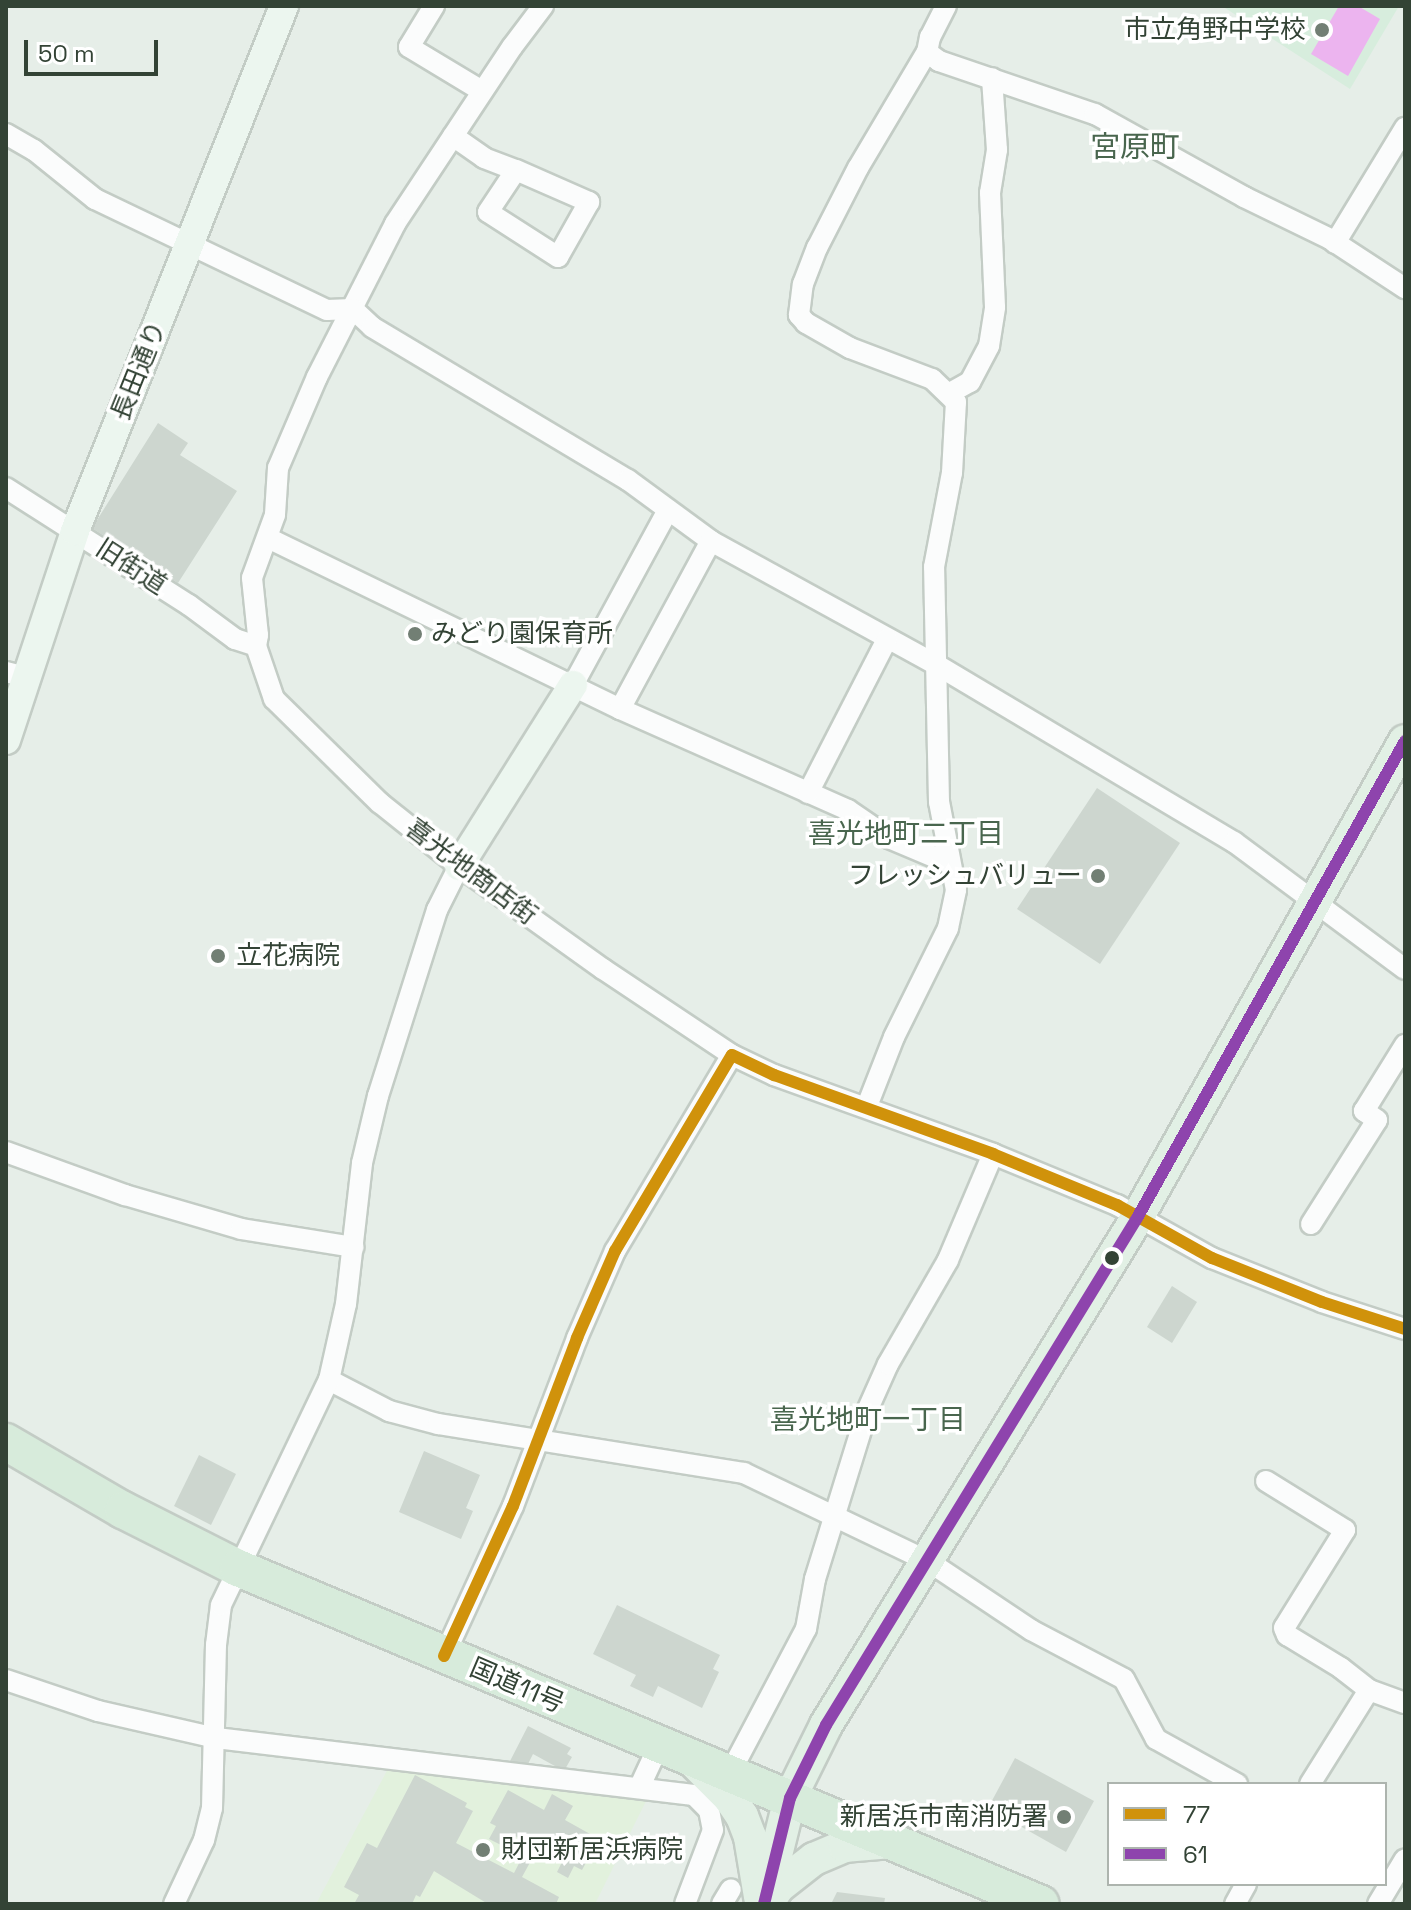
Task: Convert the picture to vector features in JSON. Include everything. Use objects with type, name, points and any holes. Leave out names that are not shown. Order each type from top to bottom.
[{"type":"highway","name":"国道11号","points":[[6,1442],[123,1510],[238,1568],[444,1656],[731,1771],[1041,1904]]},
{"type":"main road","points":[[764,1904],[790,1798],[826,1725],[1137,1218],[1405,741]]},
{"type":"main road","points":[[673,1750],[712,1777],[742,1816],[750,1837],[764,1904]]},
{"type":"main road","points":[[764,1904],[778,1887],[814,1859],[845,1846],[893,1842]]},
{"type":"street","name":"長田通り","points":[[6,740],[16,674],[284,6]]},
{"type":"street","points":[[434,6],[409,47],[482,91]]},
{"type":"street","name":"喜光地商店街","points":[[543,6],[482,91],[395,224],[317,377],[278,468],[275,515],[252,578],[258,635],[256,646],[274,699],[380,803],[459,866],[616,978],[732,1055]]},
{"type":"street","points":[[867,1106],[894,1037],[948,928],[956,890],[939,802],[934,567],[952,473],[956,402],[932,379],[850,348],[806,323],[799,315],[803,284],[817,248],[858,168],[927,52],[930,37],[946,6]]},
{"type":"street","points":[[927,52],[939,61],[1095,114],[1244,197],[1335,243],[1405,288]]},
{"type":"street","points":[[950,393],[970,382],[989,346],[995,307],[990,193],[997,150],[992,78]]},
{"type":"street","points":[[1335,243],[1405,128]]},
{"type":"street","points":[[6,134],[34,150],[95,199],[327,310],[353,309],[372,327],[540,425],[711,541],[937,665],[1234,842],[1405,969]]},
{"type":"street","points":[[453,136],[484,158],[516,170],[589,202],[558,257],[488,212],[516,170]]},
{"type":"street","name":"旧街道","points":[[6,488],[235,639],[256,646]]},
{"type":"street","points":[[174,1904],[204,1840],[212,1808],[217,1628],[221,1605],[329,1380],[346,1304],[362,1163],[378,1096],[437,910],[459,866],[573,685],[668,510]]},
{"type":"street","points":[[268,538],[620,709],[848,810],[889,838],[934,857],[947,853]]},
{"type":"street","points":[[620,709],[711,541]]},
{"type":"street","points":[[808,793],[887,639]]},
{"type":"street","points":[[1311,1224],[1377,1120],[1364,1111],[1405,1045]]},
{"type":"street","points":[[444,1656],[513,1506],[577,1338],[615,1251],[732,1055],[774,1075],[867,1106],[1117,1205],[1212,1258],[1322,1302],[1405,1329]]},
{"type":"street","points":[[6,1152],[125,1195],[241,1229],[354,1247]]},
{"type":"street","points":[[731,1771],[806,1629],[815,1579],[867,1411],[888,1364],[948,1260],[993,1154]]},
{"type":"street","points":[[329,1380],[389,1411],[452,1426],[744,1473],[928,1561],[1031,1630],[1124,1679],[1156,1739],[1233,1782]]},
{"type":"street","points":[[1266,1481],[1345,1530],[1284,1628],[1287,1635],[1341,1668],[1369,1690],[1405,1703]]},
{"type":"street","points":[[6,1680],[98,1711],[216,1738],[525,1776],[640,1786],[694,1795],[713,1819],[713,1830],[685,1904]]},
{"type":"street","points":[[1311,1782],[1369,1690]]},
{"type":"street","points":[[640,1786],[673,1750]]},
{"type":"street","points":[[1378,1904],[1405,1859]]},
{"type":"street","points":[[1235,1904],[1245,1886]]},
{"type":"shaded area","name":"市立角野中学校","points":[[1222,6],[1399,6],[1350,89]]},
{"type":"shaded area","points":[[1339,6],[1358,6],[1380,19],[1348,76],[1311,54]]},
{"type":"shaded area","name":"財団新居浜病院","points":[[390,1765],[649,1795],[595,1904],[316,1904]]},
{"type":"building","points":[[158,423],[188,443],[180,455],[237,491],[178,583],[92,528]]},
{"type":"building","name":"フレッシュバリュー","points":[[1097,788],[1180,843],[1100,964],[1017,909]]},
{"type":"building","points":[[1172,1286],[1197,1302],[1172,1343],[1147,1327]]},
{"type":"building","points":[[424,1451],[480,1475],[466,1508],[473,1511],[461,1539],[399,1512]]},
{"type":"building","points":[[199,1455],[236,1474],[211,1525],[174,1506]]},
{"type":"building","points":[[617,1605],[720,1655],[713,1669],[719,1672],[702,1708],[658,1686],[653,1697],[630,1686],[636,1675],[593,1654]]},
{"type":"building","points":[[528,1726],[571,1748],[567,1754],[572,1757],[564,1771],[533,1754],[526,1768],[509,1763]]},
{"type":"building","points":[[1015,1758],[1094,1801],[1066,1852],[988,1808]]},
{"type":"building","points":[[415,1775],[467,1803],[465,1807],[473,1811],[456,1843],[514,1873],[529,1844],[510,1833],[503,1846],[489,1839],[496,1826],[490,1823],[508,1790],[544,1810],[552,1794],[573,1806],[565,1820],[599,1839],[582,1870],[574,1866],[568,1878],[557,1872],[562,1862],[538,1848],[522,1877],[559,1897],[556,1904],[488,1904],[434,1871],[420,1897],[416,1895],[412,1904],[354,1904],[359,1895],[344,1887],[367,1843],[377,1848]]},
{"type":"building","points":[[837,1892],[885,1898],[884,1904],[831,1904]]},
{"type":"transit line","name":"61","points":[[764,1904],[790,1798],[826,1725],[1137,1218],[1405,741]]},
{"type":"transit line","name":"77","points":[[444,1656],[513,1506],[577,1338],[615,1251],[732,1055],[774,1075],[993,1154],[1117,1205],[1212,1258],[1322,1302],[1405,1329]]},
{"type":"place","name":"市立角野中学校","points":[[1322,30]]},
{"type":"place","name":"みどり園保育所","points":[[415,634]]},
{"type":"place","name":"フレッシュバリュー","points":[[1098,876]]},
{"type":"place","name":"立花病院","points":[[218,956]]},
{"type":"place","name":"新居浜市南消防署","points":[[1064,1817]]},
{"type":"place","name":"財団新居浜病院","points":[[483,1850]]},
{"type":"district","name":"宮原町","points":[[1135,147]]},
{"type":"district","name":"喜光地町二丁目","points":[[906,833]]},
{"type":"district","name":"喜光地町一丁目","points":[[868,1419]]}]
